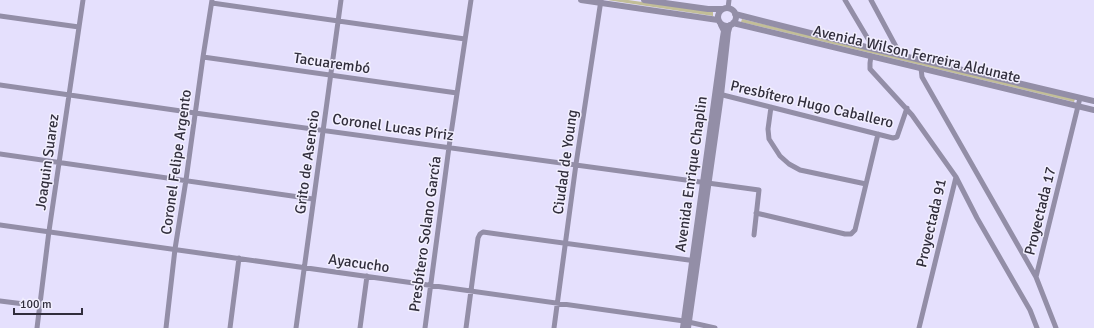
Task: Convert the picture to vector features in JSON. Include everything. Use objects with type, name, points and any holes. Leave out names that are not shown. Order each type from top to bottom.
[{"type":"street","name":"Joaquin Suarez","points":[[37,328],[49,231],[83,0]]},
{"type":"street","name":"Grito de Asencio","points":[[296,328],[341,0]]},
{"type":"street","name":"Presbítero Solano García","points":[[425,328],[449,147],[471,0]]},
{"type":"street","points":[[581,0],[601,1],[720,22],[726,26],[732,24],[735,19],[735,14],[732,10],[708,9],[644,0]]},
{"type":"street","points":[[720,22],[718,14],[725,9],[729,0]]},
{"type":"street","points":[[845,0],[874,49]]},
{"type":"street","points":[[871,0],[900,54]]},
{"type":"street","points":[[212,1],[466,39]]},
{"type":"street","name":"Coronel Felipe Argento","points":[[166,328],[175,249],[212,1]]},
{"type":"street","name":"Ciudad de Young","points":[[554,328],[576,164],[601,1]]},
{"type":"street","name":"Avenida Wilson Ferreira Aldunate","points":[[735,14],[1094,102]]},
{"type":"street","points":[[0,16],[80,27]]},
{"type":"street","name":"Avenida Enrique Chaplin","points":[[718,94],[724,31],[720,22]]},
{"type":"street","name":"Avenida Wilson Ferreira Aldunate","points":[[732,24],[1094,110]]},
{"type":"street","name":"Avenida Enrique Chaplin","points":[[683,328],[687,324],[718,94],[728,32],[732,24]]},
{"type":"street","name":"Tacuarembó","points":[[203,56],[457,93]]},
{"type":"street","name":"Proyectada 91","points":[[871,56],[870,69],[907,108],[956,177],[919,328]]},
{"type":"street","points":[[921,68],[922,77],[1036,277]]},
{"type":"street","name":"Coronel Lucas Píriz","points":[[0,85],[759,190],[754,235]]},
{"type":"street","name":"Presbítero Hugo Caballero","points":[[718,94],[893,138],[897,137],[907,108]]},
{"type":"street","name":"Proyectada 17","points":[[1056,328],[1036,277],[1080,98]]},
{"type":"street","points":[[771,107],[768,129],[769,139],[780,156],[789,164],[800,170],[866,184]]},
{"type":"street","points":[[756,214],[845,234],[851,234],[855,230],[878,134]]},
{"type":"street","points":[[0,154],[313,199]]},
{"type":"street","points":[[956,177],[975,214],[1030,310],[1037,328]]},
{"type":"street","name":"Ayacucho","points":[[0,225],[557,303],[714,328]]},
{"type":"street","points":[[466,328],[478,238],[483,232],[695,261]]},
{"type":"street","points":[[230,328],[239,258]]},
{"type":"street","points":[[360,328],[367,276]]},
{"type":"street","points":[[0,301],[40,306]]},
{"type":"shaded area","points":[[607,0],[628,0],[713,12],[713,16]]},
{"type":"shaded area","points":[[742,19],[1075,99],[1074,102],[741,22]]}]
